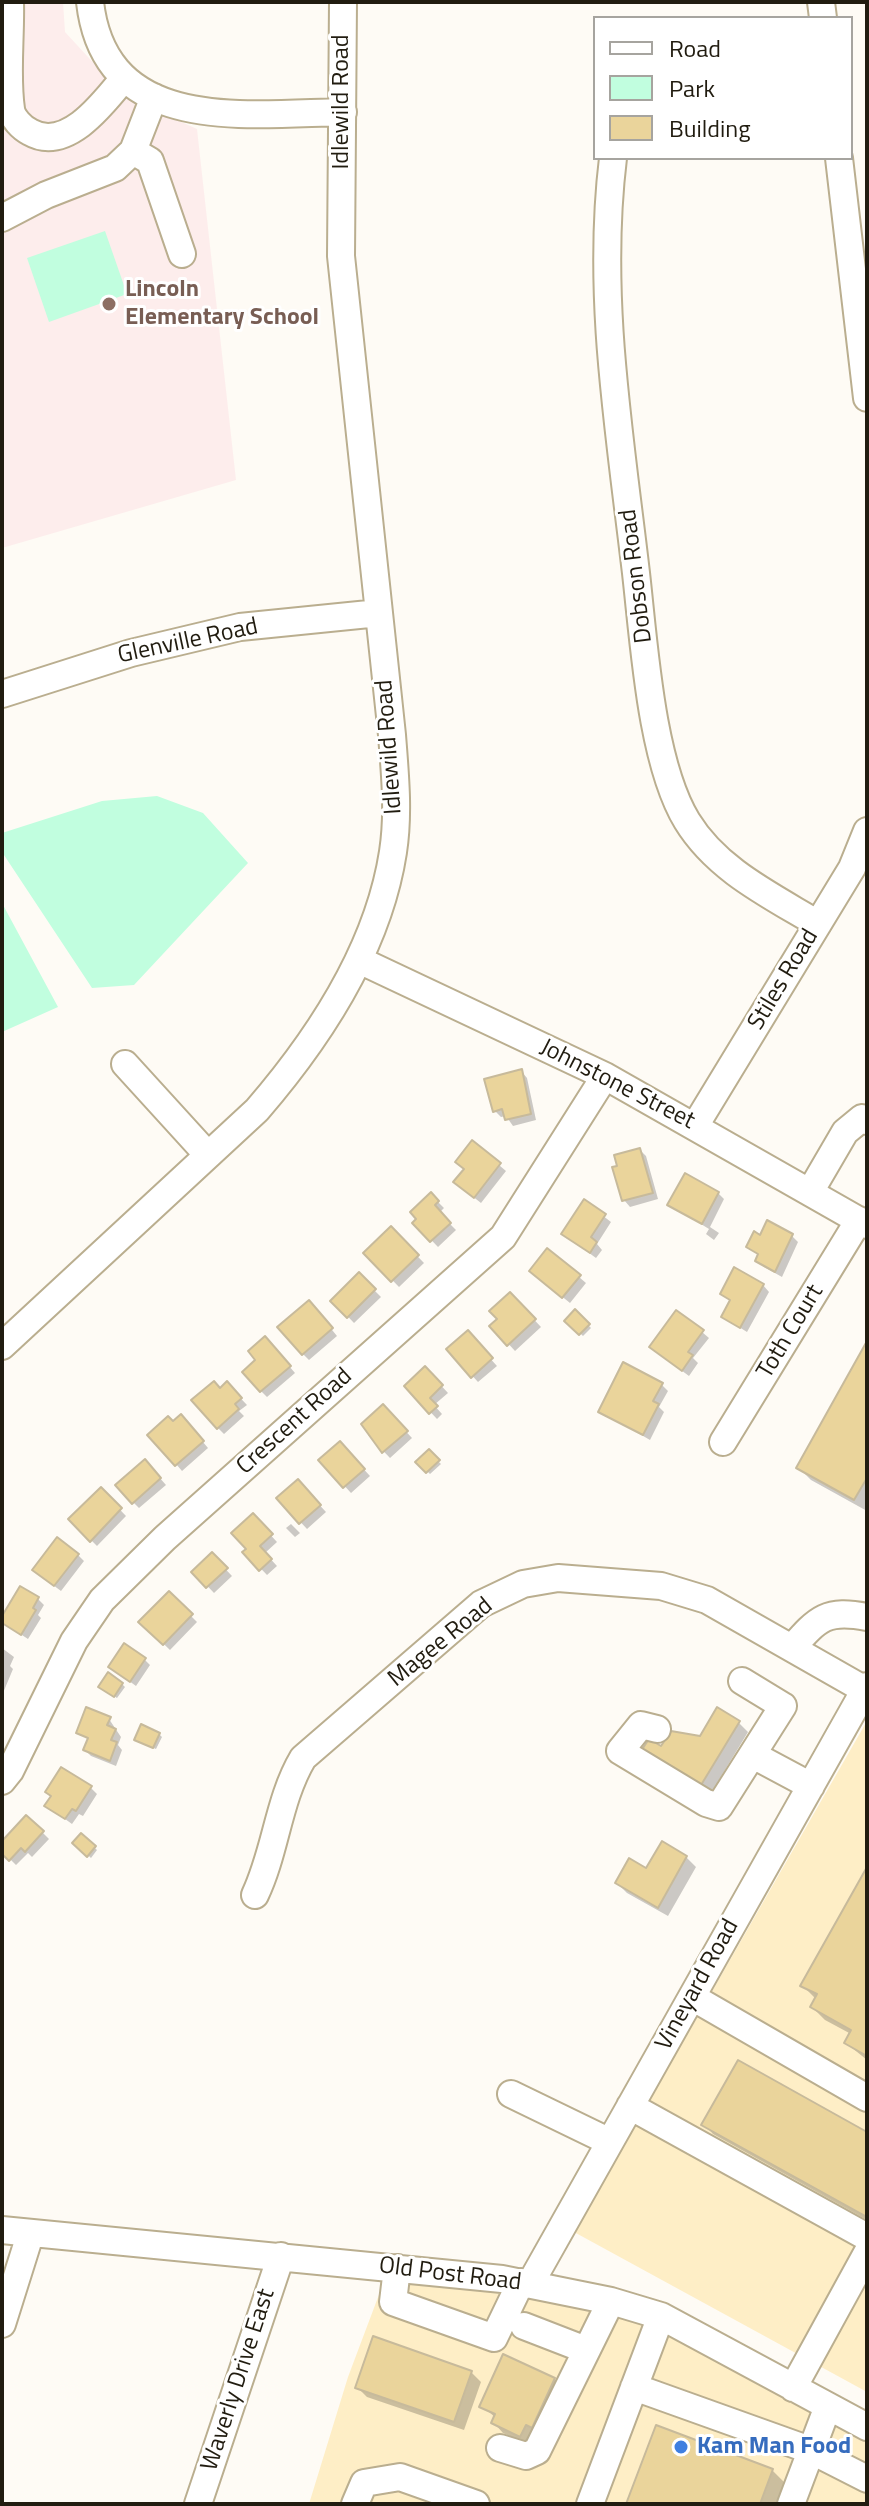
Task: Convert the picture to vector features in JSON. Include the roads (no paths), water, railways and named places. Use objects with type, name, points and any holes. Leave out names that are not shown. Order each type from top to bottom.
[{"type":"street","points":[[10,2],[11,113],[24,129],[42,139],[62,136],[108,98],[124,78]]},
{"type":"street","points":[[90,2],[102,50],[124,78],[154,97],[200,113],[343,112]]},
{"type":"street","name":"Idlewild Road","points":[[2,1346],[257,1110],[292,1069],[359,960],[377,913],[393,853],[397,802],[341,256],[343,2]]},
{"type":"street","points":[[2,218],[46,195],[115,168],[133,151],[154,97]]},
{"type":"street","points":[[133,151],[150,161],[182,254]]},
{"type":"street","name":"Dobson Road","points":[[613,160],[607,207],[606,312],[645,651],[667,781],[687,822],[710,851],[740,878],[818,924]]},
{"type":"street","points":[[839,160],[867,398]]},
{"type":"street","name":"Glenville Road","points":[[2,694],[131,653],[240,627],[379,613]]},
{"type":"street","name":"Stiles Road","points":[[695,1126],[852,868],[867,831]]},
{"type":"street","name":"Johnstone Street","points":[[359,960],[605,1076],[863,1223]]},
{"type":"street","points":[[125,1064],[207,1154]]},
{"type":"street","name":"Crescent Road","points":[[2,1781],[10,1771],[74,1641],[102,1600],[165,1538],[503,1237],[605,1076]]},
{"type":"street","points":[[810,1192],[845,1132],[862,1118],[867,1121]]},
{"type":"street","name":"Toth Court","points":[[723,1442],[863,1223]]},
{"type":"street","name":"Magee Road","points":[[255,1895],[267,1871],[289,1782],[303,1758],[481,1604],[523,1584],[558,1578],[661,1586],[707,1600],[866,1688]]},
{"type":"street","points":[[792,1648],[812,1624],[836,1612],[867,1617]]},
{"type":"street","points":[[657,1729],[641,1725],[620,1751],[706,1803],[719,1807],[783,1706],[742,1681]]},
{"type":"street","name":"Vineyard Road","points":[[397,2268],[393,2302],[494,2338],[610,2142],[866,1688]]},
{"type":"street","points":[[753,1755],[811,1786]]},
{"type":"street","points":[[692,1997],[867,2098]]},
{"type":"street","points":[[511,2094],[610,2142]]},
{"type":"street","points":[[630,2106],[867,2237]]},
{"type":"street","name":"Old Post Road","points":[[2,2230],[397,2268],[525,2283],[611,2301],[661,2316],[867,2427]]},
{"type":"street","points":[[2,2324],[30,2235]]},
{"type":"street","points":[[793,2388],[867,2253]]},
{"type":"street","name":"Waverly Drive East","points":[[198,2504],[281,2256]]},
{"type":"street","points":[[500,2448],[526,2456],[537,2451],[611,2301]]},
{"type":"street","points":[[590,2504],[661,2316]]},
{"type":"street","points":[[524,2326],[586,2350]]},
{"type":"street","points":[[634,2387],[810,2450],[867,2479]]},
{"type":"street","points":[[791,2504],[828,2406]]},
{"type":"street","points":[[355,2504],[364,2483],[400,2477],[469,2503]]},
{"type":"place","name":"Lincoln Elementary School","points":[[109,304]]},
{"type":"place","name":"Kam Man Food","points":[[681,2447]]}]
